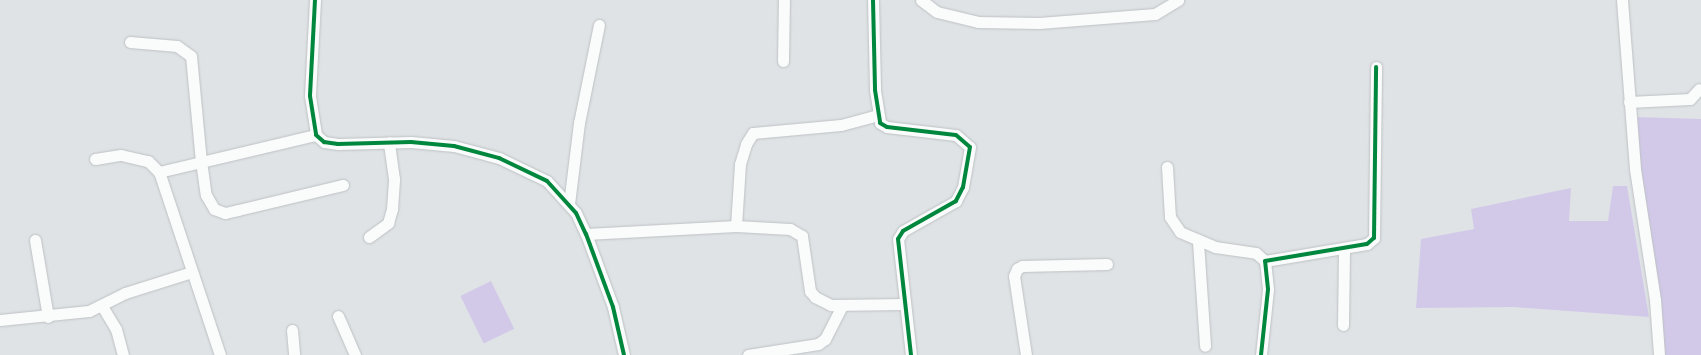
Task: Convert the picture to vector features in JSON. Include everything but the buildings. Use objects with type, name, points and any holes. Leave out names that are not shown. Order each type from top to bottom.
[{"type":"street","points":[[314,0],[310,96],[316,134],[324,142],[338,144],[389,142],[440,144],[499,158],[547,181],[569,204],[586,234],[613,306],[624,355]]},
{"type":"street","points":[[784,0],[784,61]]},
{"type":"street","points":[[873,0],[878,115],[883,126],[956,135],[970,147],[963,188],[956,201],[900,235],[904,304],[911,355]]},
{"type":"street","points":[[921,0],[937,12],[978,22],[1040,23],[1155,14],[1178,0]]},
{"type":"street","points":[[1622,0],[1629,102],[1659,355]]},
{"type":"street","points":[[569,204],[579,124],[599,25]]},
{"type":"street","points":[[130,42],[177,46],[191,56],[201,161],[209,202],[214,209],[225,213],[343,186]]},
{"type":"street","points":[[1265,262],[1367,244],[1376,234],[1376,67]]},
{"type":"street","points":[[1629,102],[1690,99],[1699,89]]},
{"type":"street","points":[[736,226],[740,164],[746,144],[753,133],[842,125],[878,115]]},
{"type":"street","points":[[159,172],[316,134]]},
{"type":"street","points":[[369,237],[388,224],[392,209],[394,179],[389,142]]},
{"type":"street","points":[[95,159],[121,155],[148,161],[159,172],[220,355]]},
{"type":"street","points":[[1167,167],[1170,216],[1180,232],[1198,242],[1256,253],[1265,262],[1268,289],[1261,355]]},
{"type":"street","points":[[586,234],[736,226],[797,231],[802,236],[810,291],[824,303],[842,305],[904,304]]},
{"type":"street","points":[[35,240],[48,317]]},
{"type":"street","points":[[1198,242],[1205,346]]},
{"type":"street","points":[[1343,325],[1344,249]]},
{"type":"street","points":[[1026,355],[1014,276],[1017,269],[1022,266],[1107,264]]},
{"type":"street","points":[[0,320],[48,317],[102,306],[125,293],[192,272]]},
{"type":"street","points":[[748,355],[818,344],[825,340],[842,305]]},
{"type":"street","points":[[102,306],[116,329],[123,355]]},
{"type":"street","points":[[338,316],[355,355]]},
{"type":"street","points":[[292,330],[294,355]]},
{"type":"shaded area","points":[[1634,117],[1701,119],[1701,355],[1660,355],[1653,256]]},
{"type":"shaded area","points":[[1613,186],[1627,186],[1649,317],[1514,307],[1416,308],[1421,239],[1474,229],[1471,209],[1571,188],[1569,221],[1608,221]]},
{"type":"shaded area","points":[[491,281],[514,329],[484,344],[460,296]]},
{"type":"cycle path","points":[[315,0],[310,96],[316,135],[324,142],[338,144],[411,142],[454,146],[499,158],[547,181],[576,213],[586,234],[613,307],[624,355]]},
{"type":"cycle path","points":[[873,0],[875,90],[880,123],[887,127],[956,135],[970,147],[963,187],[956,201],[903,231],[898,239],[911,355]]},
{"type":"cycle path","points":[[1261,355],[1268,289],[1265,261],[1367,244],[1374,238],[1376,67]]}]
